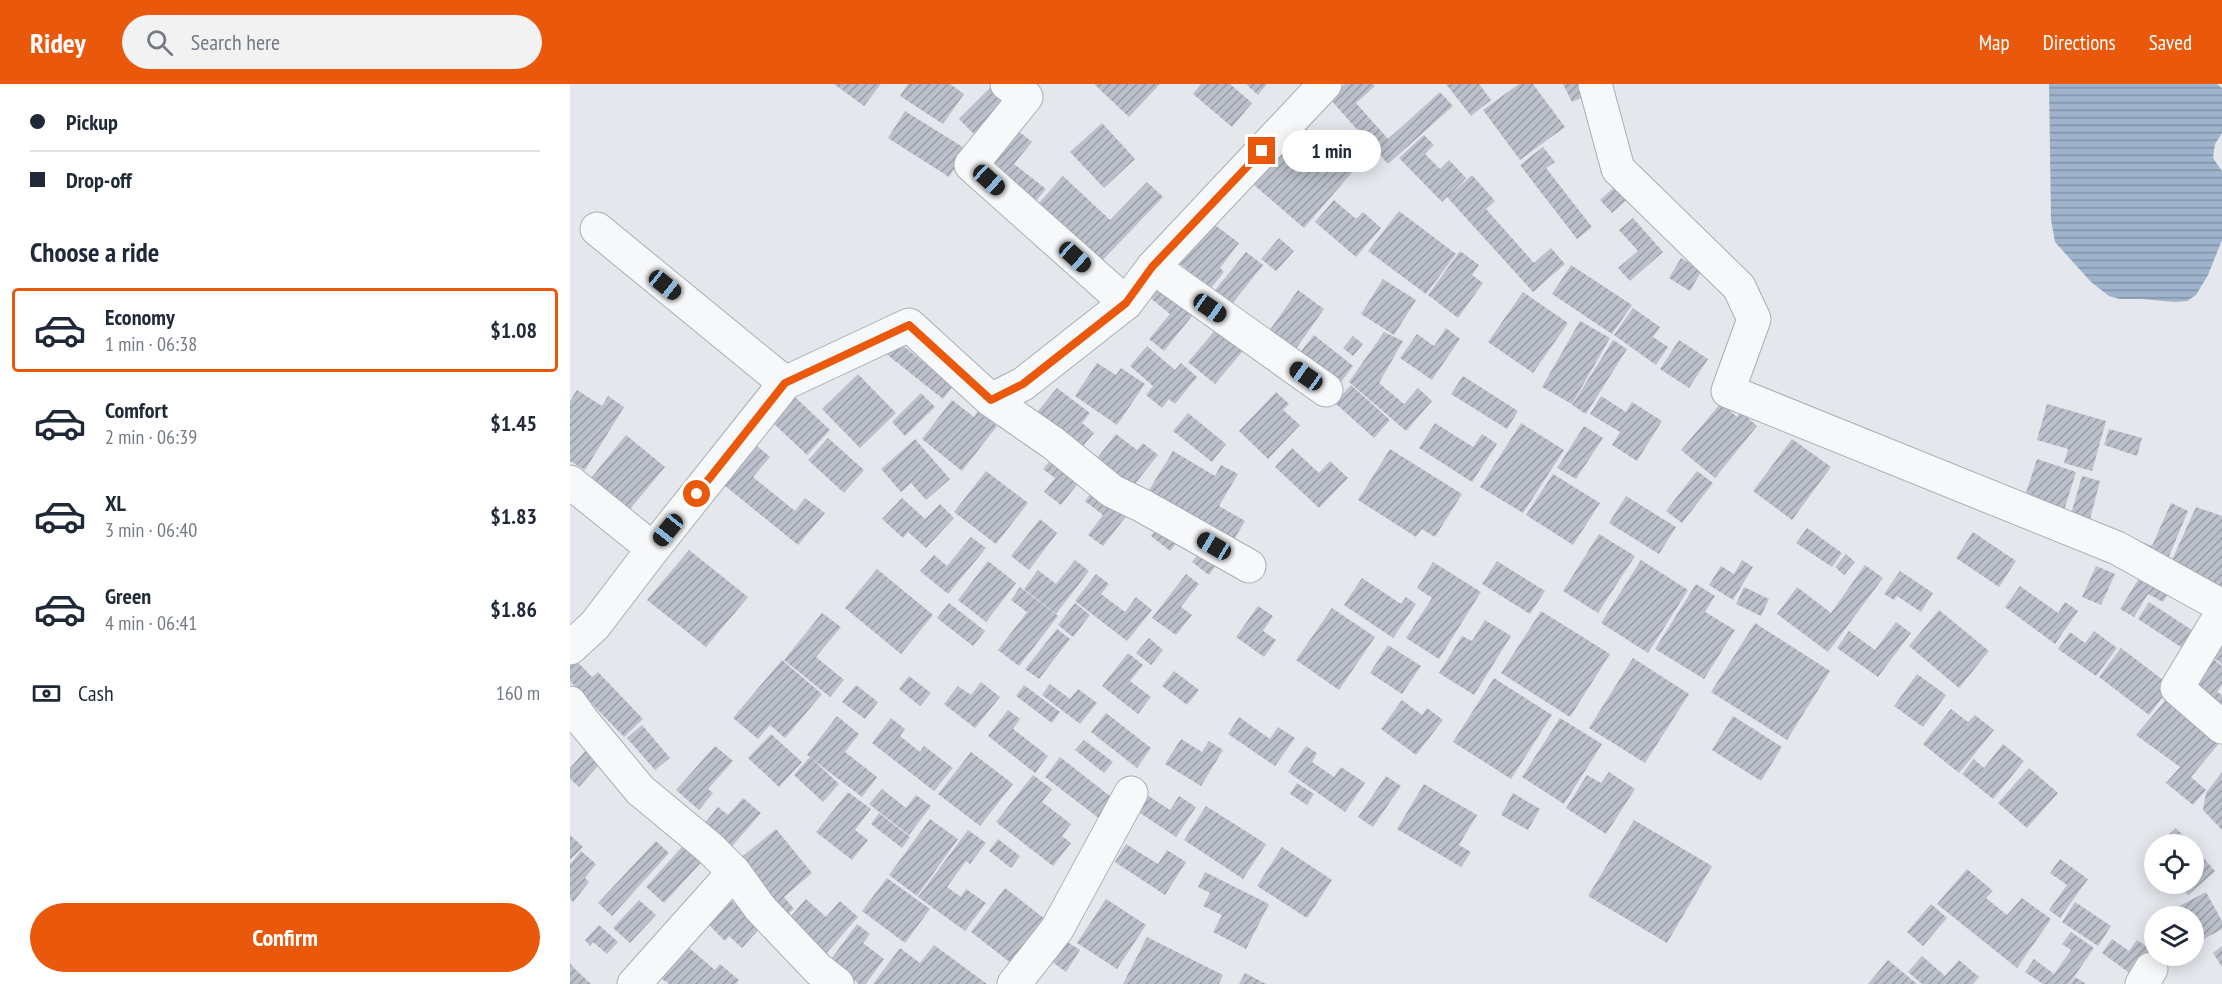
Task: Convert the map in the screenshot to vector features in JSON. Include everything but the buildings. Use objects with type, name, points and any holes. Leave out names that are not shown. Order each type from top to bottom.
[{"type":"street","points":[[1007,84],[1026,97],[971,165],[1126,303]]},
{"type":"street","points":[[991,400],[1023,384],[1126,303],[1152,267],[1325,84]]},
{"type":"street","points":[[1595,84],[1618,169],[1739,287],[1754,319],[1728,391],[2117,548],[2222,606]]},
{"type":"street","points":[[597,229],[785,383]]},
{"type":"street","points":[[1152,267],[1326,390]]},
{"type":"street","points":[[570,648],[595,625],[785,383],[909,325],[991,400],[1053,443],[1112,492],[1143,506],[1249,566]]},
{"type":"street","points":[[570,482],[653,549]]},
{"type":"street","points":[[2222,613],[2177,688],[2222,727]]},
{"type":"street","points":[[570,703],[640,790],[710,848],[734,872],[760,908],[818,969],[837,984]]},
{"type":"street","points":[[1014,984],[1057,929],[1131,793]]},
{"type":"street","points":[[634,984],[734,872]]},
{"type":"water","points":[[2049,84],[2217,84],[2222,88],[2222,133],[2215,144],[2213,158],[2222,171],[2222,240],[2208,275],[2196,295],[2187,301],[2120,299],[2109,296],[2091,282],[2055,242],[2051,220]]},
{"type":"route","points":[[697,494],[785,383],[909,325],[991,400],[1023,384],[1126,303],[1152,267],[1262,151]]}]
